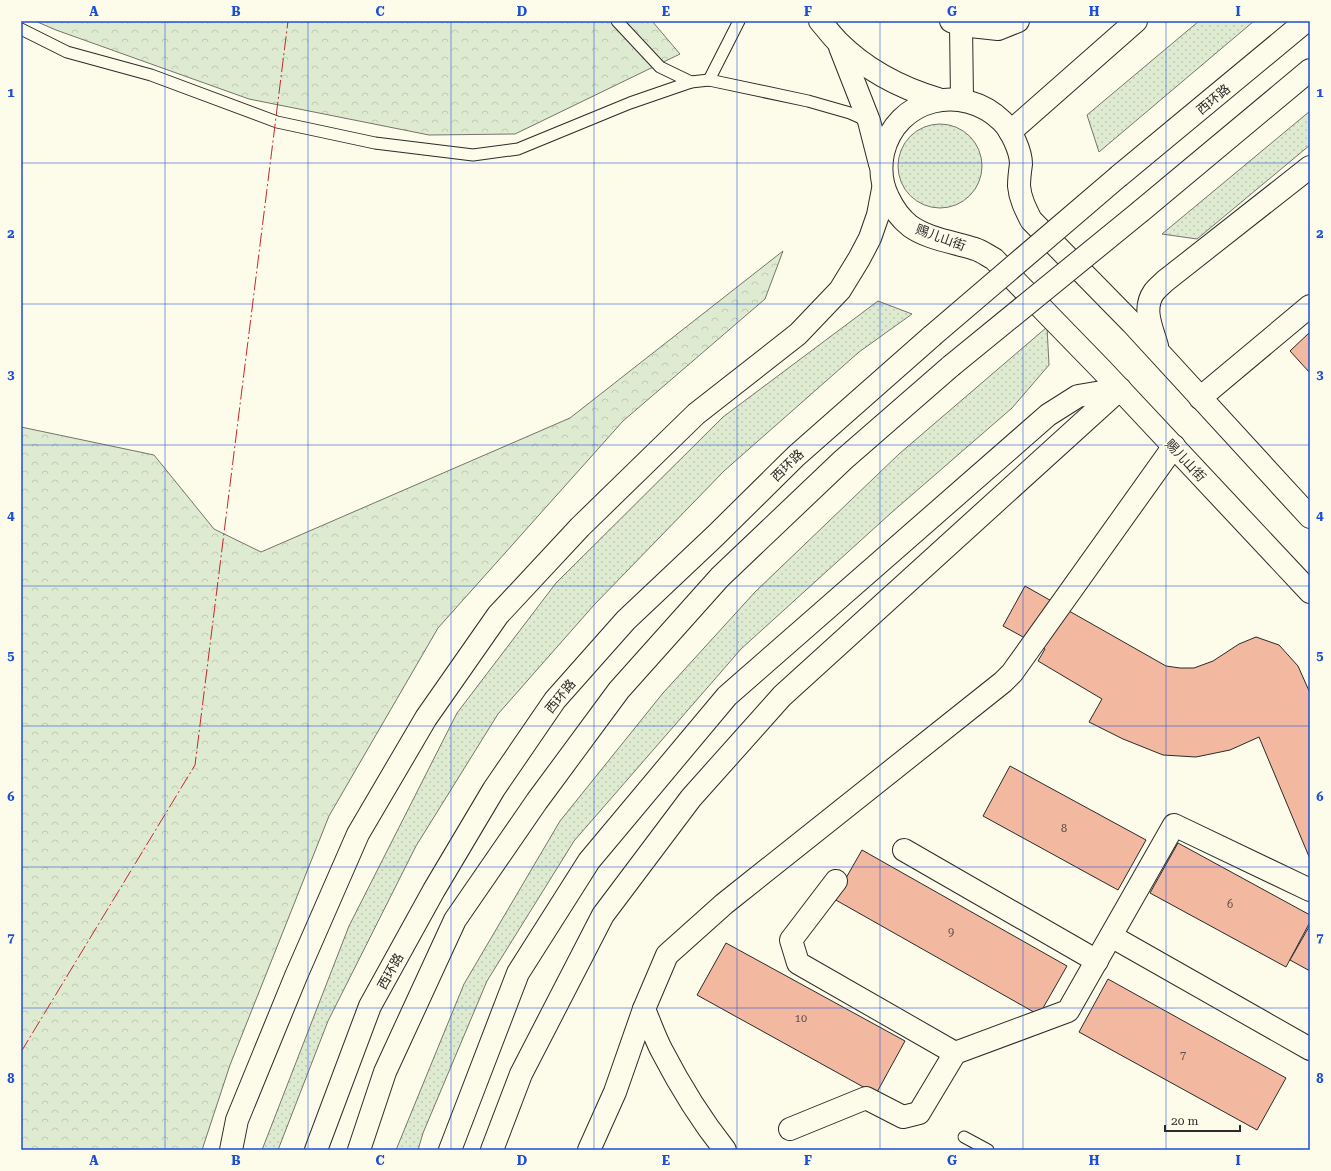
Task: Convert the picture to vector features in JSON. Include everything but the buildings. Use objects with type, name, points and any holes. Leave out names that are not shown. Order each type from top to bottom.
[{"type":"main road","points":[[820,21],[838,42],[880,76],[919,94],[938,100]]},
{"type":"main road","points":[[962,99],[956,23],[998,29],[1018,21]]},
{"type":"main road","points":[[1010,132],[1136,21]]},
{"type":"main road","name":"西环路","points":[[316,1150],[370,1006],[434,890],[494,789],[555,700],[626,620],[796,456],[932,336],[1119,176],[1306,21]]},
{"type":"main road","points":[[838,42],[869,121],[880,165]]},
{"type":"main road","points":[[358,1150],[385,1072],[455,920],[537,801],[619,690],[720,577],[843,460],[951,366],[1141,211],[1310,70]]},
{"type":"main road","name":"赐儿山街","points":[[1310,517],[1132,323],[1031,220],[1022,203],[1019,185],[1021,162],[1015,140],[1002,122],[984,107],[962,99],[938,100],[916,108],[898,122],[886,142],[880,165],[884,189],[894,210],[910,226],[931,236],[977,250],[994,259],[1120,389],[1310,592]]},
{"type":"main road","points":[[1159,353],[1148,318],[1148,305],[1154,292],[1171,276],[1310,167]]},
{"type":"main road","points":[[231,1150],[237,1120],[296,976],[358,834],[426,718],[498,615],[580,527],[696,414],[798,334],[840,290],[860,260],[870,238],[878,215],[884,189]]},
{"type":"main road","points":[[1200,398],[1310,306]]},
{"type":"main road","points":[[450,1150],[518,973],[589,861],[727,696],[1048,415],[1078,396],[1120,389]]},
{"type":"main road","points":[[492,1150],[521,1074],[603,915],[691,798],[782,696],[1120,389]]},
{"type":"main road","points":[[589,1150],[615,1092],[644,1009],[668,955],[724,904],[1003,682],[1012,673],[1174,446]]},
{"type":"main road","points":[[790,1129],[866,1098],[903,1117],[919,1113],[955,1053],[1068,1010],[1174,825],[1310,890]]},
{"type":"main road","points":[[904,850],[1097,960]]},
{"type":"main road","points":[[836,881],[791,940],[798,964],[955,1053]]},
{"type":"main road","points":[[1111,936],[1310,1049]]},
{"type":"main road","points":[[644,1009],[662,1051],[695,1106],[725,1150]]},
{"type":"lane","points":[[616,21],[660,67],[691,82]]},
{"type":"lane","points":[[709,80],[739,21]]},
{"type":"lane","points":[[21,29],[67,52],[151,75],[277,122],[375,143],[473,155],[518,149],[630,103],[691,82],[709,80],[808,101],[850,113],[869,121]]},
{"type":"lane","points":[[964,1137],[988,1150]]},
{"type":"green space","points":[[35,21],[652,21],[680,54],[515,134],[429,135],[249,99],[56,30]]},
{"type":"green space","points":[[1199,21],[1254,21],[1099,152],[1087,115]]},
{"type":"green space","points":[[1310,111],[1310,145],[1197,239],[1162,234]]},
{"type":"green space","points":[[940,124],[956,127],[963,131],[975,143],[979,150],[982,166],[979,182],[975,189],[963,201],[956,205],[940,208],[924,205],[917,201],[905,189],[901,182],[898,166],[901,150],[905,143],[917,131],[924,127]]},
{"type":"green space","points":[[783,251],[765,299],[623,421],[438,628],[329,816],[230,1065],[202,1150],[21,1150],[21,427],[154,455],[214,529],[261,552],[570,418]]},
{"type":"green space","points":[[878,301],[912,314],[859,352],[724,471],[594,605],[498,714],[416,846],[328,1021],[278,1150],[262,1150],[349,926],[457,713],[556,583],[723,417]]},
{"type":"green space","points":[[1047,327],[1049,365],[1012,408],[891,513],[741,649],[574,841],[487,981],[423,1133],[418,1150],[396,1150],[464,984],[560,821],[663,693],[755,592],[899,454]]},
{"type":"power","points":[[21,1052],[195,765],[288,21]]}]
